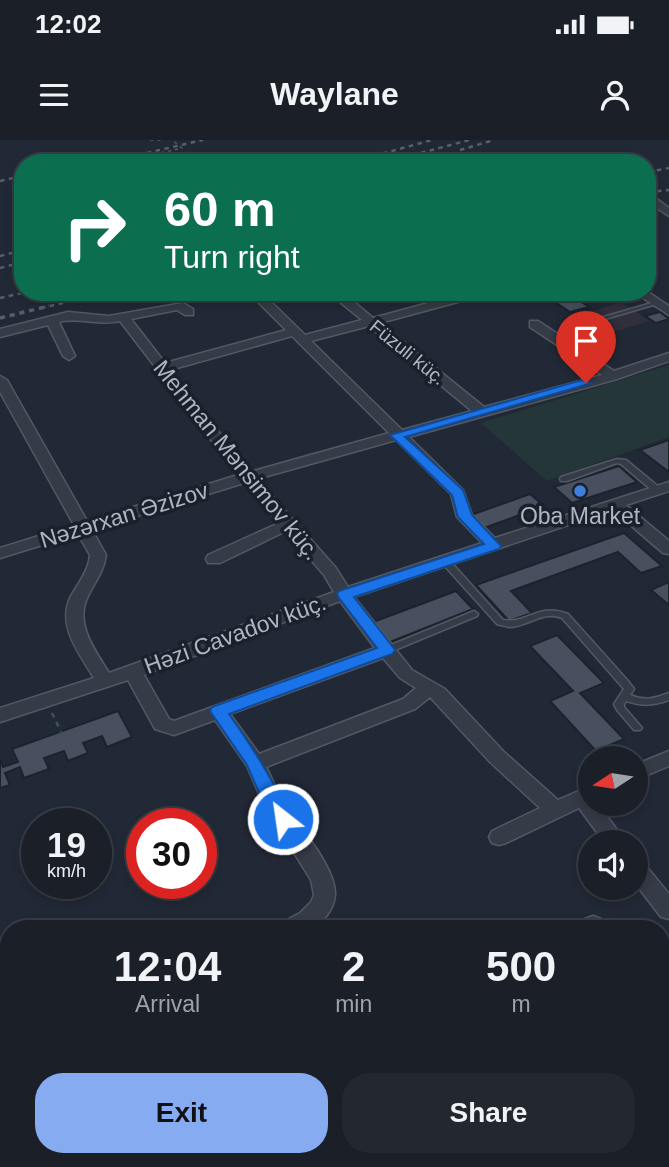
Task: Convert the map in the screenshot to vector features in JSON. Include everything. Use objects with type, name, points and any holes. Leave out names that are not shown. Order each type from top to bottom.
[{"type":"street","points":[[263,301],[458,493],[465,517],[494,546]]},
{"type":"street","name":"Füzuli küç.","points":[[345,301],[482,412]]},
{"type":"street","points":[[161,368],[298,336],[371,323],[451,301]]},
{"type":"street","points":[[654,301],[669,311]]},
{"type":"street","points":[[0,333],[73,316],[96,321],[178,306],[189,313]]},
{"type":"street","name":"Mehman Mənsimov küç.","points":[[124,318],[247,477],[330,572],[406,674],[429,687],[458,713],[497,757],[555,810]]},
{"type":"street","points":[[52,320],[69,356]]},
{"type":"street","points":[[534,324],[612,376]]},
{"type":"street","name":"Nəzərxan Əzizov","points":[[0,554],[247,477],[612,376],[669,357]]},
{"type":"street","points":[[0,380],[8,408],[98,555],[97,568],[77,601],[73,614],[74,627],[105,681]]},
{"type":"street","name":"Həzi Cavadov küç.","points":[[0,715],[133,672],[344,594],[663,488]]},
{"type":"street","points":[[617,505],[669,549]]},
{"type":"street","points":[[214,559],[287,525]]},
{"type":"street","points":[[133,672],[166,727],[184,725],[387,650]]},
{"type":"street","points":[[255,763],[409,704],[429,687]]},
{"type":"street","points":[[218,711],[255,763],[271,799],[321,877],[326,890],[325,903],[310,920]]},
{"type":"street","points":[[648,768],[669,758]]},
{"type":"street","points":[[499,837],[578,800]]},
{"type":"street","points":[[648,883],[669,910]]},
{"type":"lane","points":[[603,318],[657,303]]},
{"type":"lane","points":[[564,479],[617,461],[623,462],[663,488]]},
{"type":"lane","points":[[446,562],[500,622],[511,624],[548,612],[558,612],[565,616],[629,689],[619,704],[637,728]]},
{"type":"lane","points":[[387,650],[474,614]]},
{"type":"lane","points":[[625,697],[652,704],[669,696]]},
{"type":"path","points":[[150,140],[161,140]]},
{"type":"path","points":[[158,154],[182,148],[172,140]]},
{"type":"path","points":[[46,700],[61,732]]},
{"type":"shaded area","points":[[621,302],[650,321],[595,337],[568,319]]},
{"type":"shaded area","points":[[669,365],[669,437],[547,481],[481,423]]},
{"type":"building","points":[[554,301],[580,301],[589,307],[570,312]]},
{"type":"building","points":[[660,312],[669,319],[656,323],[645,316]]},
{"type":"building","points":[[588,314],[611,329],[598,333],[575,318]]},
{"type":"building","points":[[669,440],[669,472],[640,450]]},
{"type":"building","points":[[619,466],[637,482],[572,503],[554,487]]},
{"type":"building","points":[[530,494],[544,506],[484,528],[471,515]]},
{"type":"building","points":[[624,533],[662,566],[641,573],[618,552],[511,591],[532,613],[509,621],[476,585]]},
{"type":"building","points":[[669,582],[669,605],[651,590]]},
{"type":"building","points":[[456,591],[473,609],[390,642],[373,622]]},
{"type":"building","points":[[557,635],[604,683],[580,693],[624,739],[608,746],[591,746],[550,701],[573,691],[530,646]]},
{"type":"building","points":[[118,711],[132,737],[107,747],[102,736],[83,743],[88,753],[68,761],[64,751],[44,758],[49,769],[24,778],[20,767],[5,773],[10,785],[0,788],[0,759],[3,767],[18,762],[12,749]]},
{"type":"railway","points":[[142,154],[203,140]]},
{"type":"railway","points":[[381,154],[432,140]]},
{"type":"railway","points":[[421,153],[469,140]]},
{"type":"railway","points":[[460,150],[494,140]]},
{"type":"railway","points":[[656,170],[669,168]]},
{"type":"railway","points":[[0,181],[14,178]]},
{"type":"railway","points":[[656,191],[669,190]]},
{"type":"railway","points":[[0,256],[14,252]]},
{"type":"railway","points":[[0,268],[14,264]]},
{"type":"railway","points":[[0,298],[14,295]]},
{"type":"railway","points":[[41,308],[71,301]]},
{"type":"railway","points":[[0,318],[49,306]]},
{"type":"place","name":"Oba Market","points":[[580,491]]},
{"type":"route","points":[[283,819],[255,763],[218,711],[387,650],[344,594],[494,546],[465,517],[458,493],[397,435],[586,383]]}]
